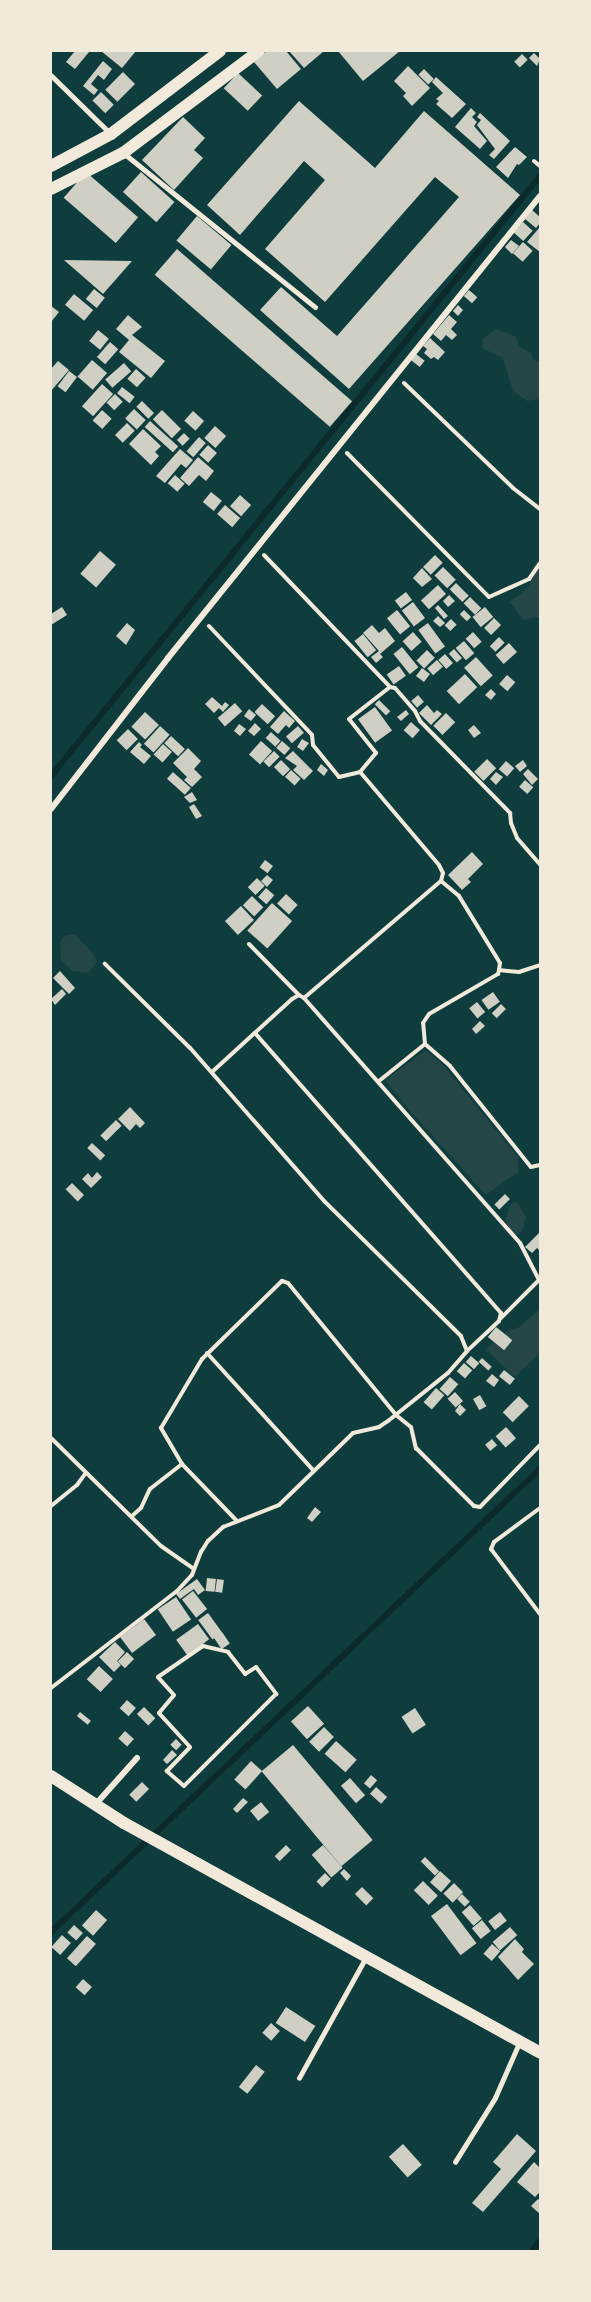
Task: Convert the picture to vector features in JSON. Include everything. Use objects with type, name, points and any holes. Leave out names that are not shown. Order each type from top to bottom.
[{"type":"main road","points":[[51,189],[123,153],[259,51]]},
{"type":"main road","points":[[51,166],[111,134],[214,53]]},
{"type":"main road","points":[[51,1776],[155,1841],[540,2053]]},
{"type":"street","points":[[51,809],[256,548],[540,196]]},
{"type":"street","points":[[95,1805],[137,1758]]},
{"type":"lane","points":[[51,75],[111,134]]},
{"type":"lane","points":[[123,153],[315,307]]},
{"type":"lane","points":[[299,2078],[354,1983],[366,1957]]},
{"type":"lane","points":[[455,2162],[495,2098],[519,2042]]},
{"type":"path","points":[[534,161],[540,166]]},
{"type":"path","points":[[397,376],[513,488],[540,509]]},
{"type":"path","points":[[340,445],[489,597],[529,579],[540,563]]},
{"type":"path","points":[[256,548],[390,687],[395,688],[416,711],[420,721],[510,813],[517,838],[540,864]]},
{"type":"path","points":[[201,618],[312,735],[313,745],[339,777],[360,771],[376,753],[349,719],[390,687]]},
{"type":"path","points":[[212,1072],[292,999],[302,996],[441,881],[443,873],[439,865],[360,771]]},
{"type":"path","points":[[441,881],[459,896],[500,963],[498,974],[429,1014],[423,1023],[425,1044],[450,1066],[531,1167],[540,1165]]},
{"type":"path","points":[[51,1688],[188,1581],[208,1541],[223,1527],[279,1505],[353,1432],[379,1427],[396,1415],[448,1373],[467,1351],[539,1280],[520,1243],[302,996],[249,944]]},
{"type":"path","points":[[105,964],[212,1072],[325,1202],[465,1339],[467,1351]]},
{"type":"path","points":[[499,970],[519,972],[540,965]]},
{"type":"path","points":[[255,1033],[501,1313],[501,1318]]},
{"type":"path","points":[[379,1081],[425,1044]]},
{"type":"path","points":[[236,1520],[182,1464],[160,1428],[207,1353],[279,1283],[285,1281],[396,1415],[411,1426],[416,1448],[478,1508],[540,1445]]},
{"type":"path","points":[[207,1353],[314,1471]]},
{"type":"path","points":[[51,1438],[85,1474],[132,1516],[161,1546],[194,1569]]},
{"type":"path","points":[[132,1516],[141,1508],[150,1489],[182,1464]]},
{"type":"path","points":[[51,1506],[77,1485],[85,1474]]},
{"type":"path","points":[[540,1508],[494,1542],[491,1549],[540,1614]]},
{"type":"path","points":[[203,1646],[228,1652],[245,1674],[256,1667],[276,1694],[184,1786],[167,1771],[190,1747],[159,1713],[174,1695],[158,1677],[203,1646]]},
{"type":"shaded area","points":[[496,329],[516,337],[519,346],[531,353],[533,359],[540,362],[540,399],[527,401],[513,391],[503,358],[482,348],[483,339]]},
{"type":"shaded area","points":[[540,556],[540,619],[537,617],[523,620],[510,602],[530,586],[529,575]]},
{"type":"shaded area","points":[[74,934],[93,953],[97,962],[88,973],[72,971],[61,960],[60,942],[66,935]]},
{"type":"shaded area","points":[[426,1050],[443,1065],[518,1157],[518,1172],[486,1195],[385,1080]]},
{"type":"shaded area","points":[[517,1202],[526,1217],[522,1231],[517,1235],[509,1229],[505,1220],[511,1204]]},
{"type":"shaded area","points":[[540,1309],[540,1356],[538,1355],[515,1377],[486,1350],[508,1330],[518,1328]]},
{"type":"building","points":[[75,51],[89,52],[75,69],[66,62]]},
{"type":"building","points":[[101,51],[136,51],[122,68]]},
{"type":"building","points":[[267,51],[286,51],[301,69],[277,89],[254,62]]},
{"type":"building","points":[[289,51],[324,51],[304,68]]},
{"type":"building","points":[[338,51],[400,51],[363,81]]},
{"type":"building","points":[[534,53],[540,59],[537,66],[529,58]]},
{"type":"building","points":[[522,54],[528,60],[520,67],[514,62]]},
{"type":"building","points":[[103,61],[112,69],[104,80],[98,75],[91,84],[98,90],[94,95],[83,86]]},
{"type":"building","points":[[408,66],[430,88],[412,106],[403,96],[406,93],[394,81]]},
{"type":"building","points":[[424,69],[434,79],[428,85],[418,75]]},
{"type":"building","points":[[123,72],[135,84],[117,102],[105,90]]},
{"type":"building","points":[[238,73],[262,96],[248,111],[224,88]]},
{"type":"building","points":[[436,77],[466,104],[452,118],[436,104],[439,101],[436,99],[443,93],[432,82]]},
{"type":"building","points":[[101,92],[114,105],[105,113],[93,100]]},
{"type":"building","points":[[299,101],[375,168],[424,111],[520,195],[349,389],[260,310],[281,287],[337,336],[459,197],[435,177],[325,302],[265,249],[325,180],[304,161],[240,235],[207,205]]},
{"type":"building","points":[[471,108],[476,113],[472,117],[477,122],[474,126],[487,141],[480,149],[455,127]]},
{"type":"building","points":[[480,113],[510,141],[494,159],[489,155],[495,149],[477,125],[481,120],[477,117]]},
{"type":"building","points":[[183,117],[205,138],[194,150],[203,158],[174,190],[142,160]]},
{"type":"building","points":[[515,147],[527,157],[519,165],[517,164],[508,178],[496,167]]},
{"type":"building","points":[[86,172],[138,217],[116,243],[64,198]]},
{"type":"building","points":[[141,172],[174,202],[156,222],[123,192]]},
{"type":"building","points":[[532,210],[540,217],[540,223],[536,228],[525,219]]},
{"type":"building","points":[[197,216],[231,245],[211,269],[176,241]]},
{"type":"building","points":[[523,222],[533,231],[523,241],[514,232]]},
{"type":"building","points":[[540,227],[540,252],[527,242]]},
{"type":"building","points":[[511,240],[519,246],[512,254],[505,247]]},
{"type":"building","points":[[523,242],[533,251],[523,262],[513,253]]},
{"type":"building","points":[[177,249],[352,401],[330,427],[155,275]]},
{"type":"building","points":[[64,260],[132,261],[103,294]]},
{"type":"building","points":[[94,289],[105,298],[97,308],[86,299]]},
{"type":"building","points":[[469,290],[477,297],[472,303],[464,296]]},
{"type":"building","points":[[74,294],[93,310],[84,321],[65,305]]},
{"type":"building","points":[[458,305],[463,310],[458,316],[453,311]]},
{"type":"building","points":[[51,306],[59,312],[51,322]]},
{"type":"building","points":[[128,315],[142,327],[132,335],[165,361],[151,378],[119,352],[129,340],[116,329]]},
{"type":"building","points":[[449,315],[457,322],[451,329],[457,335],[452,340],[446,335],[441,341],[433,334]]},
{"type":"building","points":[[98,330],[109,339],[100,350],[89,341]]},
{"type":"building","points":[[430,338],[445,352],[438,360],[434,357],[431,359],[424,353],[427,349],[423,346]]},
{"type":"building","points":[[110,342],[118,349],[105,364],[97,357]]},
{"type":"building","points":[[416,354],[425,361],[420,367],[411,360]]},
{"type":"building","points":[[92,360],[107,373],[93,390],[78,377]]},
{"type":"building","points":[[58,361],[69,370],[51,391],[51,369]]},
{"type":"building","points":[[124,363],[131,371],[112,388],[105,379]]},
{"type":"building","points":[[136,369],[146,378],[137,387],[127,379]]},
{"type":"building","points":[[69,371],[77,377],[66,392],[58,386]]},
{"type":"building","points":[[102,384],[113,394],[93,416],[82,406]]},
{"type":"building","points":[[122,387],[135,397],[130,403],[117,393]]},
{"type":"building","points":[[115,394],[123,402],[114,410],[107,402]]},
{"type":"building","points":[[142,401],[154,413],[148,419],[136,407]]},
{"type":"building","points":[[134,409],[146,420],[137,429],[125,419]]},
{"type":"building","points":[[102,410],[112,419],[102,429],[93,420]]},
{"type":"building","points":[[162,410],[181,429],[172,438],[153,419]]},
{"type":"building","points":[[193,411],[204,421],[195,431],[184,421]]},
{"type":"building","points":[[150,421],[178,446],[173,452],[145,427]]},
{"type":"building","points":[[127,423],[135,431],[123,443],[115,435]]},
{"type":"building","points":[[215,426],[226,436],[215,448],[204,438]]},
{"type":"building","points":[[143,429],[161,446],[155,452],[159,456],[151,465],[129,444]]},
{"type":"building","points":[[184,433],[190,439],[183,446],[177,440]]},
{"type":"building","points":[[199,437],[206,443],[193,457],[187,451]]},
{"type":"building","points":[[208,445],[217,453],[208,463],[199,455]]},
{"type":"building","points":[[180,449],[193,460],[186,468],[181,464],[165,483],[156,476]]},
{"type":"building","points":[[198,457],[214,471],[206,481],[199,475],[189,486],[180,478]]},
{"type":"building","points":[[175,475],[185,484],[177,492],[168,483]]},
{"type":"building","points":[[211,492],[222,501],[214,511],[203,502]]},
{"type":"building","points":[[240,495],[251,505],[241,516],[230,506]]},
{"type":"building","points":[[225,505],[240,518],[232,527],[217,514]]},
{"type":"building","points":[[100,551],[116,565],[96,587],[80,574]]},
{"type":"building","points":[[435,555],[443,563],[431,575],[423,567]]},
{"type":"building","points":[[443,567],[456,580],[447,588],[435,575]]},
{"type":"building","points":[[422,568],[432,579],[422,587],[413,578]]},
{"type":"building","points":[[456,583],[469,596],[462,602],[450,589]]},
{"type":"building","points":[[438,585],[446,594],[429,609],[421,600]]},
{"type":"building","points":[[406,592],[412,600],[401,608],[395,600]]},
{"type":"building","points":[[449,595],[455,601],[448,607],[443,601]]},
{"type":"building","points":[[470,597],[481,608],[475,615],[464,603]]},
{"type":"building","points":[[413,602],[425,618],[414,626],[402,610]]},
{"type":"building","points":[[438,605],[448,616],[444,619],[435,608]]},
{"type":"building","points":[[62,607],[67,615],[51,625],[51,614]]},
{"type":"building","points":[[485,607],[493,617],[481,627],[473,617]]},
{"type":"building","points":[[397,610],[410,626],[400,635],[387,618]]},
{"type":"building","points":[[464,610],[471,617],[467,621],[460,614]]},
{"type":"building","points":[[438,616],[445,623],[440,627],[433,621]]},
{"type":"building","points":[[494,618],[501,625],[491,635],[484,628]]},
{"type":"building","points":[[451,619],[457,625],[450,631],[445,625]]},
{"type":"building","points":[[127,623],[135,630],[126,645],[116,636]]},
{"type":"building","points":[[428,623],[445,646],[435,654],[418,630]]},
{"type":"building","points":[[372,625],[379,633],[385,628],[395,641],[380,654],[383,657],[376,663],[371,657],[379,651],[363,633]]},
{"type":"building","points":[[413,632],[422,642],[411,651],[403,641]]},
{"type":"building","points":[[473,632],[482,642],[474,648],[466,639]]},
{"type":"building","points":[[363,634],[376,650],[368,657],[354,641]]},
{"type":"building","points":[[499,637],[505,643],[495,652],[490,646]]},
{"type":"building","points":[[464,641],[474,653],[466,660],[456,648]]},
{"type":"building","points":[[509,643],[517,652],[504,664],[496,655]]},
{"type":"building","points":[[402,647],[418,667],[410,674],[393,654]]},
{"type":"building","points":[[454,649],[462,658],[457,663],[449,654]]},
{"type":"building","points":[[427,650],[435,658],[424,668],[416,661]]},
{"type":"building","points":[[445,654],[453,663],[446,669],[438,660]]},
{"type":"building","points":[[476,657],[493,676],[481,686],[464,668]]},
{"type":"building","points":[[437,660],[443,667],[433,675],[427,669]]},
{"type":"building","points":[[399,666],[406,676],[394,684],[387,675]]},
{"type":"building","points":[[422,668],[430,674],[424,682],[416,676]]},
{"type":"building","points":[[465,674],[477,687],[459,704],[447,691]]},
{"type":"building","points":[[507,675],[515,682],[507,691],[499,684]]},
{"type":"building","points":[[491,689],[496,694],[491,700],[485,695]]},
{"type":"building","points":[[418,695],[424,702],[417,708],[411,701]]},
{"type":"building","points":[[212,697],[222,706],[225,702],[229,705],[223,712],[219,708],[214,713],[205,704]]},
{"type":"building","points":[[379,700],[390,711],[386,716],[375,704]]},
{"type":"building","points":[[235,703],[242,711],[225,726],[218,718]]},
{"type":"building","points":[[262,704],[275,716],[268,724],[254,712]]},
{"type":"building","points":[[427,705],[434,713],[437,710],[442,714],[431,725],[419,713]]},
{"type":"building","points":[[375,707],[392,730],[375,743],[358,719]]},
{"type":"building","points":[[249,709],[256,715],[251,721],[244,716]]},
{"type":"building","points":[[406,710],[409,714],[401,721],[397,717]]},
{"type":"building","points":[[284,711],[295,721],[289,728],[286,725],[278,734],[270,727]]},
{"type":"building","points":[[145,712],[159,725],[145,740],[131,727]]},
{"type":"building","points":[[446,713],[455,722],[442,735],[433,726]]},
{"type":"building","points":[[411,722],[420,730],[413,738],[404,730]]},
{"type":"building","points":[[255,723],[261,729],[254,736],[248,731]]},
{"type":"building","points":[[239,724],[246,729],[240,736],[234,731]]},
{"type":"building","points":[[474,725],[481,733],[474,738],[468,730]]},
{"type":"building","points":[[160,726],[170,735],[154,753],[144,744]]},
{"type":"building","points":[[298,726],[304,733],[292,743],[286,736]]},
{"type":"building","points":[[128,729],[138,739],[127,750],[117,740]]},
{"type":"building","points":[[271,732],[281,741],[275,747],[266,738]]},
{"type":"building","points":[[171,736],[185,749],[178,756],[164,743]]},
{"type":"building","points":[[302,739],[309,743],[303,751],[297,747]]},
{"type":"building","points":[[261,741],[272,751],[260,764],[249,754]]},
{"type":"building","points":[[282,741],[290,748],[284,755],[276,748]]},
{"type":"building","points":[[139,742],[142,745],[140,747],[151,756],[144,764],[130,752]]},
{"type":"building","points":[[163,744],[172,752],[163,762],[154,754]]},
{"type":"building","points":[[188,748],[201,761],[194,769],[202,777],[192,787],[184,780],[187,777],[173,763]]},
{"type":"building","points":[[274,751],[280,757],[269,767],[263,762]]},
{"type":"building","points":[[293,751],[313,771],[304,780],[293,770],[297,766],[285,758]]},
{"type":"building","points":[[487,759],[496,768],[483,781],[474,772]]},
{"type":"building","points":[[281,760],[290,769],[283,776],[274,767]]},
{"type":"building","points":[[523,760],[527,766],[520,772],[515,766]]},
{"type":"building","points":[[506,761],[514,768],[507,777],[499,769]]},
{"type":"building","points":[[321,764],[328,770],[324,776],[317,770]]},
{"type":"building","points":[[528,769],[538,779],[532,785],[523,774]]},
{"type":"building","points":[[291,770],[301,779],[295,785],[285,777]]},
{"type":"building","points":[[173,772],[191,788],[185,795],[167,779]]},
{"type":"building","points":[[496,772],[503,777],[496,785],[490,779]]},
{"type":"building","points":[[525,780],[533,787],[527,794],[519,787]]},
{"type":"building","points":[[192,792],[197,800],[190,803],[184,797]]},
{"type":"building","points":[[194,804],[202,816],[196,819],[189,807]]},
{"type":"building","points":[[472,852],[483,864],[468,879],[471,882],[462,890],[448,875]]},
{"type":"building","points":[[265,860],[273,866],[268,873],[260,867]]},
{"type":"building","points":[[267,875],[273,880],[267,887],[261,881]]},
{"type":"building","points":[[257,878],[265,886],[256,895],[248,887]]},
{"type":"building","points":[[266,888],[274,895],[266,904],[258,897]]},
{"type":"building","points":[[286,894],[298,905],[289,914],[277,904]]},
{"type":"building","points":[[252,896],[263,907],[254,917],[243,905]]},
{"type":"building","points":[[272,903],[292,921],[267,949],[247,930]]},
{"type":"building","points":[[241,906],[254,920],[238,935],[225,921]]},
{"type":"building","points":[[60,971],[75,988],[69,994],[53,978]]},
{"type":"building","points":[[62,989],[66,994],[55,1005],[51,999]]},
{"type":"building","points":[[493,992],[500,1002],[488,1010],[482,1000]]},
{"type":"building","points":[[477,1002],[485,1012],[477,1018],[469,1008]]},
{"type":"building","points":[[501,1004],[506,1009],[497,1018],[492,1013]]},
{"type":"building","points":[[480,1021],[485,1026],[476,1034],[472,1029]]},
{"type":"building","points":[[130,1107],[145,1123],[140,1128],[136,1124],[130,1131],[118,1119]]},
{"type":"building","points":[[116,1120],[122,1126],[106,1141],[100,1136]]},
{"type":"building","points":[[92,1143],[105,1155],[100,1160],[87,1148]]},
{"type":"building","points":[[97,1172],[102,1177],[91,1188],[82,1179],[88,1173],[92,1178]]},
{"type":"building","points":[[72,1183],[84,1195],[78,1201],[66,1189]]},
{"type":"building","points":[[505,1194],[510,1199],[499,1210],[494,1205]]},
{"type":"building","points":[[540,1232],[540,1251],[537,1248],[532,1253],[525,1247]]},
{"type":"building","points":[[496,1327],[512,1340],[504,1350],[488,1337]]},
{"type":"building","points":[[471,1356],[479,1363],[474,1369],[466,1362]]},
{"type":"building","points":[[482,1358],[492,1367],[488,1370],[479,1362]]},
{"type":"building","points":[[464,1363],[472,1370],[465,1379],[457,1371]]},
{"type":"building","points":[[504,1370],[515,1379],[510,1385],[499,1376]]},
{"type":"building","points":[[492,1374],[499,1380],[494,1387],[486,1381]]},
{"type":"building","points":[[450,1377],[458,1384],[448,1396],[440,1389]]},
{"type":"building","points":[[436,1388],[444,1395],[432,1410],[424,1402]]},
{"type":"building","points":[[455,1392],[463,1401],[456,1408],[448,1399]]},
{"type":"building","points":[[480,1395],[486,1406],[479,1410],[473,1399]]},
{"type":"building","points":[[519,1396],[529,1406],[513,1422],[503,1412]]},
{"type":"building","points":[[460,1404],[466,1410],[460,1416],[455,1411]]},
{"type":"building","points":[[506,1427],[516,1438],[506,1448],[496,1436]]},
{"type":"building","points":[[492,1439],[497,1445],[490,1451],[485,1445]]},
{"type":"building","points":[[315,1507],[321,1512],[312,1522],[307,1518]]},
{"type":"building","points":[[207,1578],[216,1579],[215,1592],[206,1591]]},
{"type":"building","points":[[197,1579],[205,1590],[198,1595],[194,1589],[180,1599],[176,1594]]},
{"type":"building","points":[[217,1579],[224,1580],[222,1593],[215,1592]]},
{"type":"building","points":[[193,1591],[207,1609],[196,1618],[182,1600]]},
{"type":"building","points":[[176,1597],[191,1619],[173,1632],[158,1609]]},
{"type":"building","points":[[208,1613],[222,1632],[212,1639],[198,1620]]},
{"type":"building","points":[[144,1619],[156,1635],[132,1653],[120,1637]]},
{"type":"building","points":[[198,1624],[209,1639],[187,1655],[176,1640]]},
{"type":"building","points":[[222,1632],[230,1644],[222,1649],[214,1638]]},
{"type":"building","points":[[115,1642],[125,1652],[117,1661],[121,1665],[114,1672],[99,1657]]},
{"type":"building","points":[[127,1652],[134,1659],[125,1668],[118,1661]]},
{"type":"building","points":[[99,1666],[113,1679],[101,1692],[87,1679]]},
{"type":"building","points":[[127,1700],[136,1708],[129,1716],[120,1708]]},
{"type":"building","points":[[308,1706],[324,1724],[307,1739],[291,1721]]},
{"type":"building","points":[[144,1707],[155,1718],[148,1725],[137,1714]]},
{"type":"building","points":[[415,1708],[426,1725],[412,1733],[402,1717]]},
{"type":"building","points":[[80,1712],[91,1721],[88,1725],[77,1716]]},
{"type":"building","points":[[324,1727],[334,1737],[319,1752],[309,1742]]},
{"type":"building","points":[[125,1731],[134,1739],[127,1746],[118,1738]]},
{"type":"building","points":[[176,1739],[182,1745],[176,1750],[170,1745]]},
{"type":"building","points":[[336,1741],[357,1760],[345,1772],[325,1754]]},
{"type":"building","points":[[293,1745],[373,1840],[341,1866],[262,1771]]},
{"type":"building","points":[[172,1750],[177,1755],[167,1764],[163,1760]]},
{"type":"building","points":[[251,1761],[262,1771],[245,1790],[234,1780]]},
{"type":"building","points":[[371,1775],[377,1780],[370,1789],[364,1783]]},
{"type":"building","points":[[350,1778],[365,1795],[356,1803],[341,1786]]},
{"type":"building","points":[[142,1782],[149,1789],[136,1802],[129,1795]]},
{"type":"building","points":[[376,1787],[387,1797],[381,1804],[370,1794]]},
{"type":"building","points":[[243,1798],[248,1802],[237,1813],[233,1809]]},
{"type":"building","points":[[261,1802],[269,1812],[258,1821],[250,1811]]},
{"type":"building","points":[[286,1845],[291,1850],[280,1861],[275,1856]]},
{"type":"building","points":[[323,1845],[343,1868],[331,1877],[312,1855]]},
{"type":"building","points":[[425,1857],[439,1871],[435,1875],[421,1861]]},
{"type":"building","points":[[344,1869],[351,1876],[347,1881],[340,1873]]},
{"type":"building","points":[[440,1871],[451,1881],[441,1892],[430,1882]]},
{"type":"building","points":[[325,1873],[331,1879],[322,1887],[317,1881]]},
{"type":"building","points":[[423,1881],[438,1896],[429,1905],[414,1890]]},
{"type":"building","points":[[454,1883],[463,1892],[453,1903],[443,1894]]},
{"type":"building","points":[[362,1887],[373,1898],[366,1905],[355,1894]]},
{"type":"building","points":[[462,1894],[470,1902],[465,1907],[457,1899]]},
{"type":"building","points":[[447,1904],[476,1943],[461,1955],[431,1916]]},
{"type":"building","points":[[470,1905],[482,1919],[474,1926],[462,1912]]},
{"type":"building","points":[[96,1910],[107,1920],[93,1936],[82,1926]]},
{"type":"building","points":[[500,1912],[507,1921],[495,1930],[488,1921]]},
{"type":"building","points":[[482,1920],[491,1931],[481,1939],[472,1928]]},
{"type":"building","points":[[74,1925],[83,1933],[76,1940],[67,1932]]},
{"type":"building","points":[[510,1927],[517,1935],[500,1950],[493,1942]]},
{"type":"building","points":[[62,1935],[71,1943],[60,1955],[51,1947]]},
{"type":"building","points":[[87,1936],[96,1944],[76,1966],[67,1958]]},
{"type":"building","points":[[515,1939],[524,1949],[522,1952],[534,1964],[518,1980],[498,1957]]},
{"type":"building","points":[[492,1944],[500,1951],[492,1961],[483,1954]]},
{"type":"building","points":[[83,1979],[92,1987],[85,1995],[76,1987]]},
{"type":"building","points":[[286,2007],[315,2026],[305,2042],[276,2023]]},
{"type":"building","points":[[271,2023],[280,2031],[271,2041],[262,2033]]},
{"type":"building","points":[[256,2065],[265,2072],[247,2094],[239,2087]]},
{"type":"building","points":[[517,2134],[536,2151],[483,2212],[472,2203],[501,2169],[493,2162]]},
{"type":"building","points":[[403,2144],[422,2165],[408,2178],[389,2157]]},
{"type":"building","points":[[534,2162],[540,2168],[540,2192],[535,2197],[517,2182]]},
{"type":"building","points":[[538,2199],[540,2201],[540,2214],[531,2206]]},
{"type":"waterway","points":[[51,776],[540,176]]},
{"type":"waterway","points":[[51,1932],[540,1469]]},
{"type":"waterway","points":[[532,2251],[540,2241]]}]
